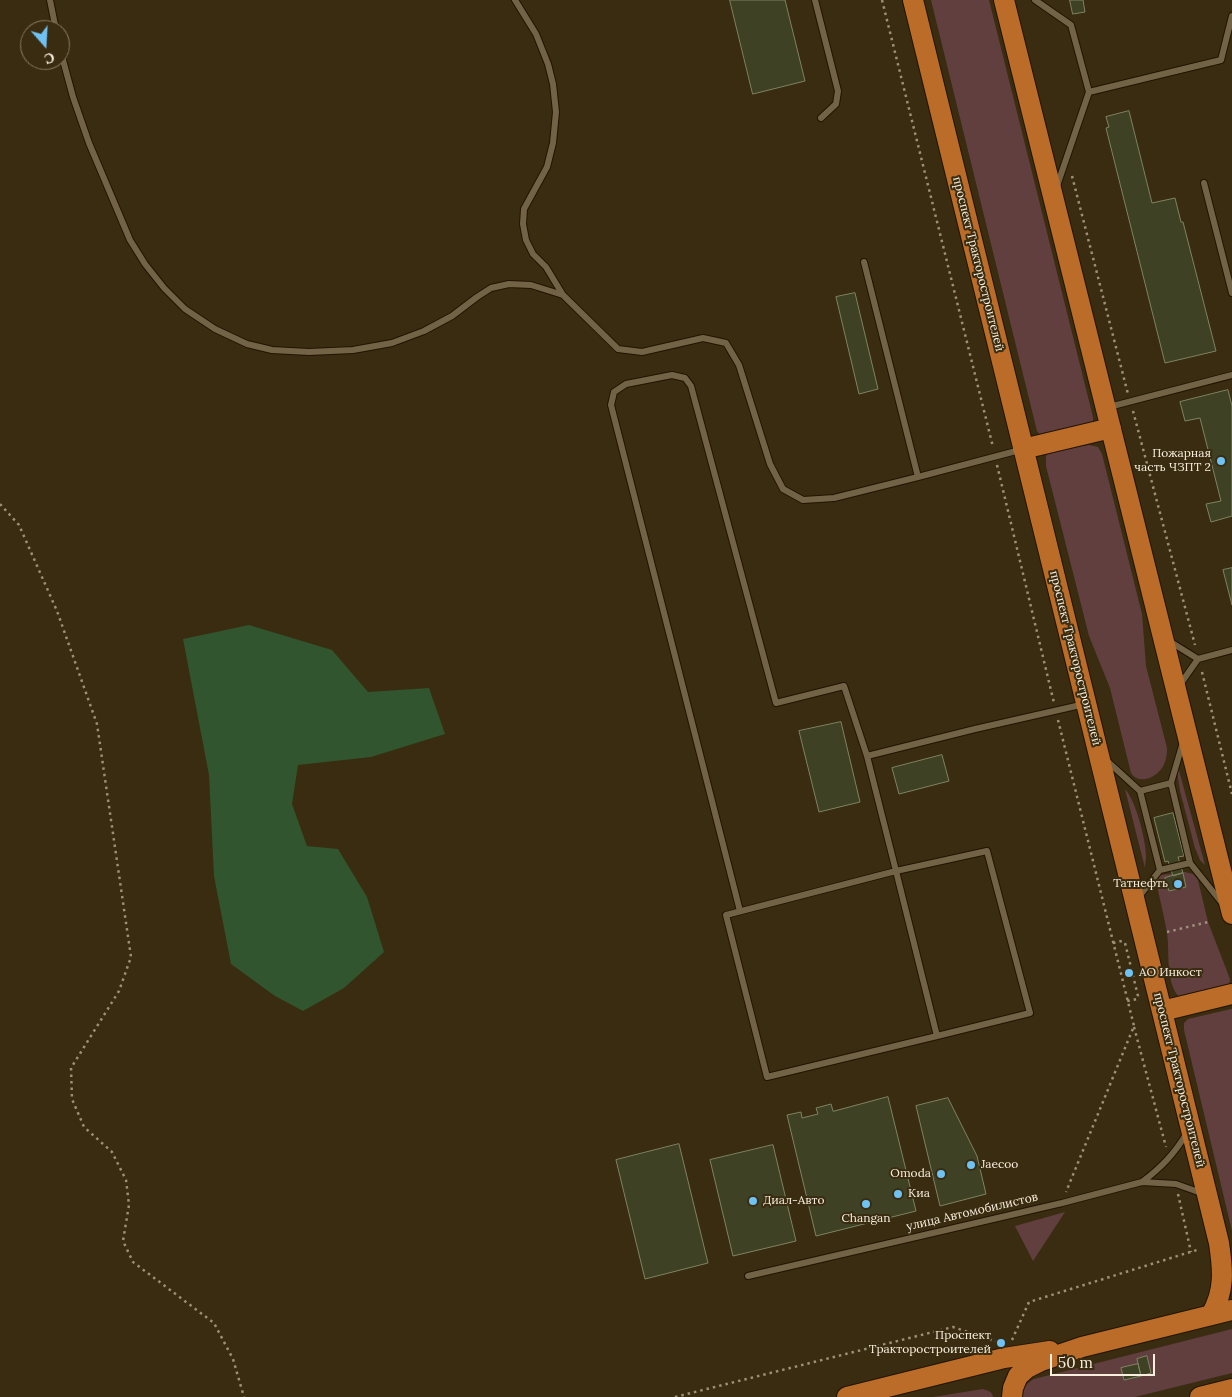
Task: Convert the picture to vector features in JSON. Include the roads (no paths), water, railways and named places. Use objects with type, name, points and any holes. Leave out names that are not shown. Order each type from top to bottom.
[{"type":"main road","name":"проспект Тракторостроителей","points":[[913,0],[1219,1243],[1222,1259],[1221,1291],[1211,1315]]},
{"type":"main road","points":[[1004,0],[1232,915]]},
{"type":"main road","points":[[1023,449],[1110,428]]},
{"type":"main road","points":[[1162,1012],[1232,994]]},
{"type":"main road","points":[[1012,1397],[1013,1388],[1018,1376],[1027,1368],[1041,1361],[1082,1348],[1232,1310]]},
{"type":"main road","points":[[846,1397],[1004,1358],[1038,1352],[1082,1348]]},
{"type":"main road","points":[[1200,1397],[1232,1389]]},
{"type":"lane","points":[[50,0],[54,20]]},
{"type":"lane","points":[[515,0],[536,34],[548,64],[554,84],[556,112],[553,143],[547,167],[524,209],[523,224],[526,240],[533,254],[546,267],[563,295],[618,349],[642,352],[703,338],[726,343],[739,365],[770,464],[783,489],[803,500],[834,498],[918,478],[1023,449]]},
{"type":"lane","points":[[815,0],[838,91],[836,104],[822,118]]},
{"type":"lane","points":[[1035,0],[1071,25],[1089,92],[1053,197]]},
{"type":"lane","points":[[1089,92],[1221,60],[1232,16]]},
{"type":"lane","points":[[66,70],[89,143],[130,240],[145,264],[164,288],[186,309],[223,333],[247,344],[272,350],[309,352],[353,350],[392,343],[424,331],[452,316],[491,288],[509,284],[531,285],[563,295]]},
{"type":"lane","points":[[1204,183],[1232,294]]},
{"type":"lane","points":[[864,262],[918,478]]},
{"type":"lane","points":[[740,911],[611,405],[614,392],[626,384],[672,375],[685,378],[691,386],[776,703],[844,686],[867,756],[937,1036]]},
{"type":"lane","points":[[1106,408],[1232,375]]},
{"type":"lane","points":[[1163,637],[1198,658]]},
{"type":"lane","points":[[1176,690],[1198,658],[1232,650]]},
{"type":"lane","points":[[867,756],[975,728],[1086,704]]},
{"type":"lane","points":[[1186,730],[1172,783],[1190,863],[1232,915]]},
{"type":"lane","points":[[1098,752],[1140,791],[1160,870]]},
{"type":"lane","points":[[1140,791],[1172,783]]},
{"type":"lane","points":[[987,851],[1030,1014],[767,1077],[726,915],[896,871],[987,851]]},
{"type":"lane","points":[[1135,902],[1160,870],[1190,863]]},
{"type":"lane","name":"улица Автомобилистов","points":[[1142,1182],[1158,1170],[1169,1158],[1190,1128]]},
{"type":"lane","name":"улица Автомобилистов","points":[[748,1276],[1142,1182],[1176,1184],[1207,1195]]},
{"type":"place","name":"Пожарная часть ЧЗПТ 2","points":[[1221,461]]},
{"type":"place","name":"Татнефть","points":[[1178,884]]},
{"type":"place","name":"АО Инкост","points":[[1129,973]]},
{"type":"place","name":"Jaecoo","points":[[971,1165]]},
{"type":"place","name":"Omoda","points":[[941,1174]]},
{"type":"place","name":"Киа","points":[[898,1194]]},
{"type":"place","name":"Диал-Авто","points":[[753,1201]]},
{"type":"place","name":"Changan","points":[[866,1204]]},
{"type":"place","name":"Проспект Тракторостроителей","points":[[1001,1343]]}]
